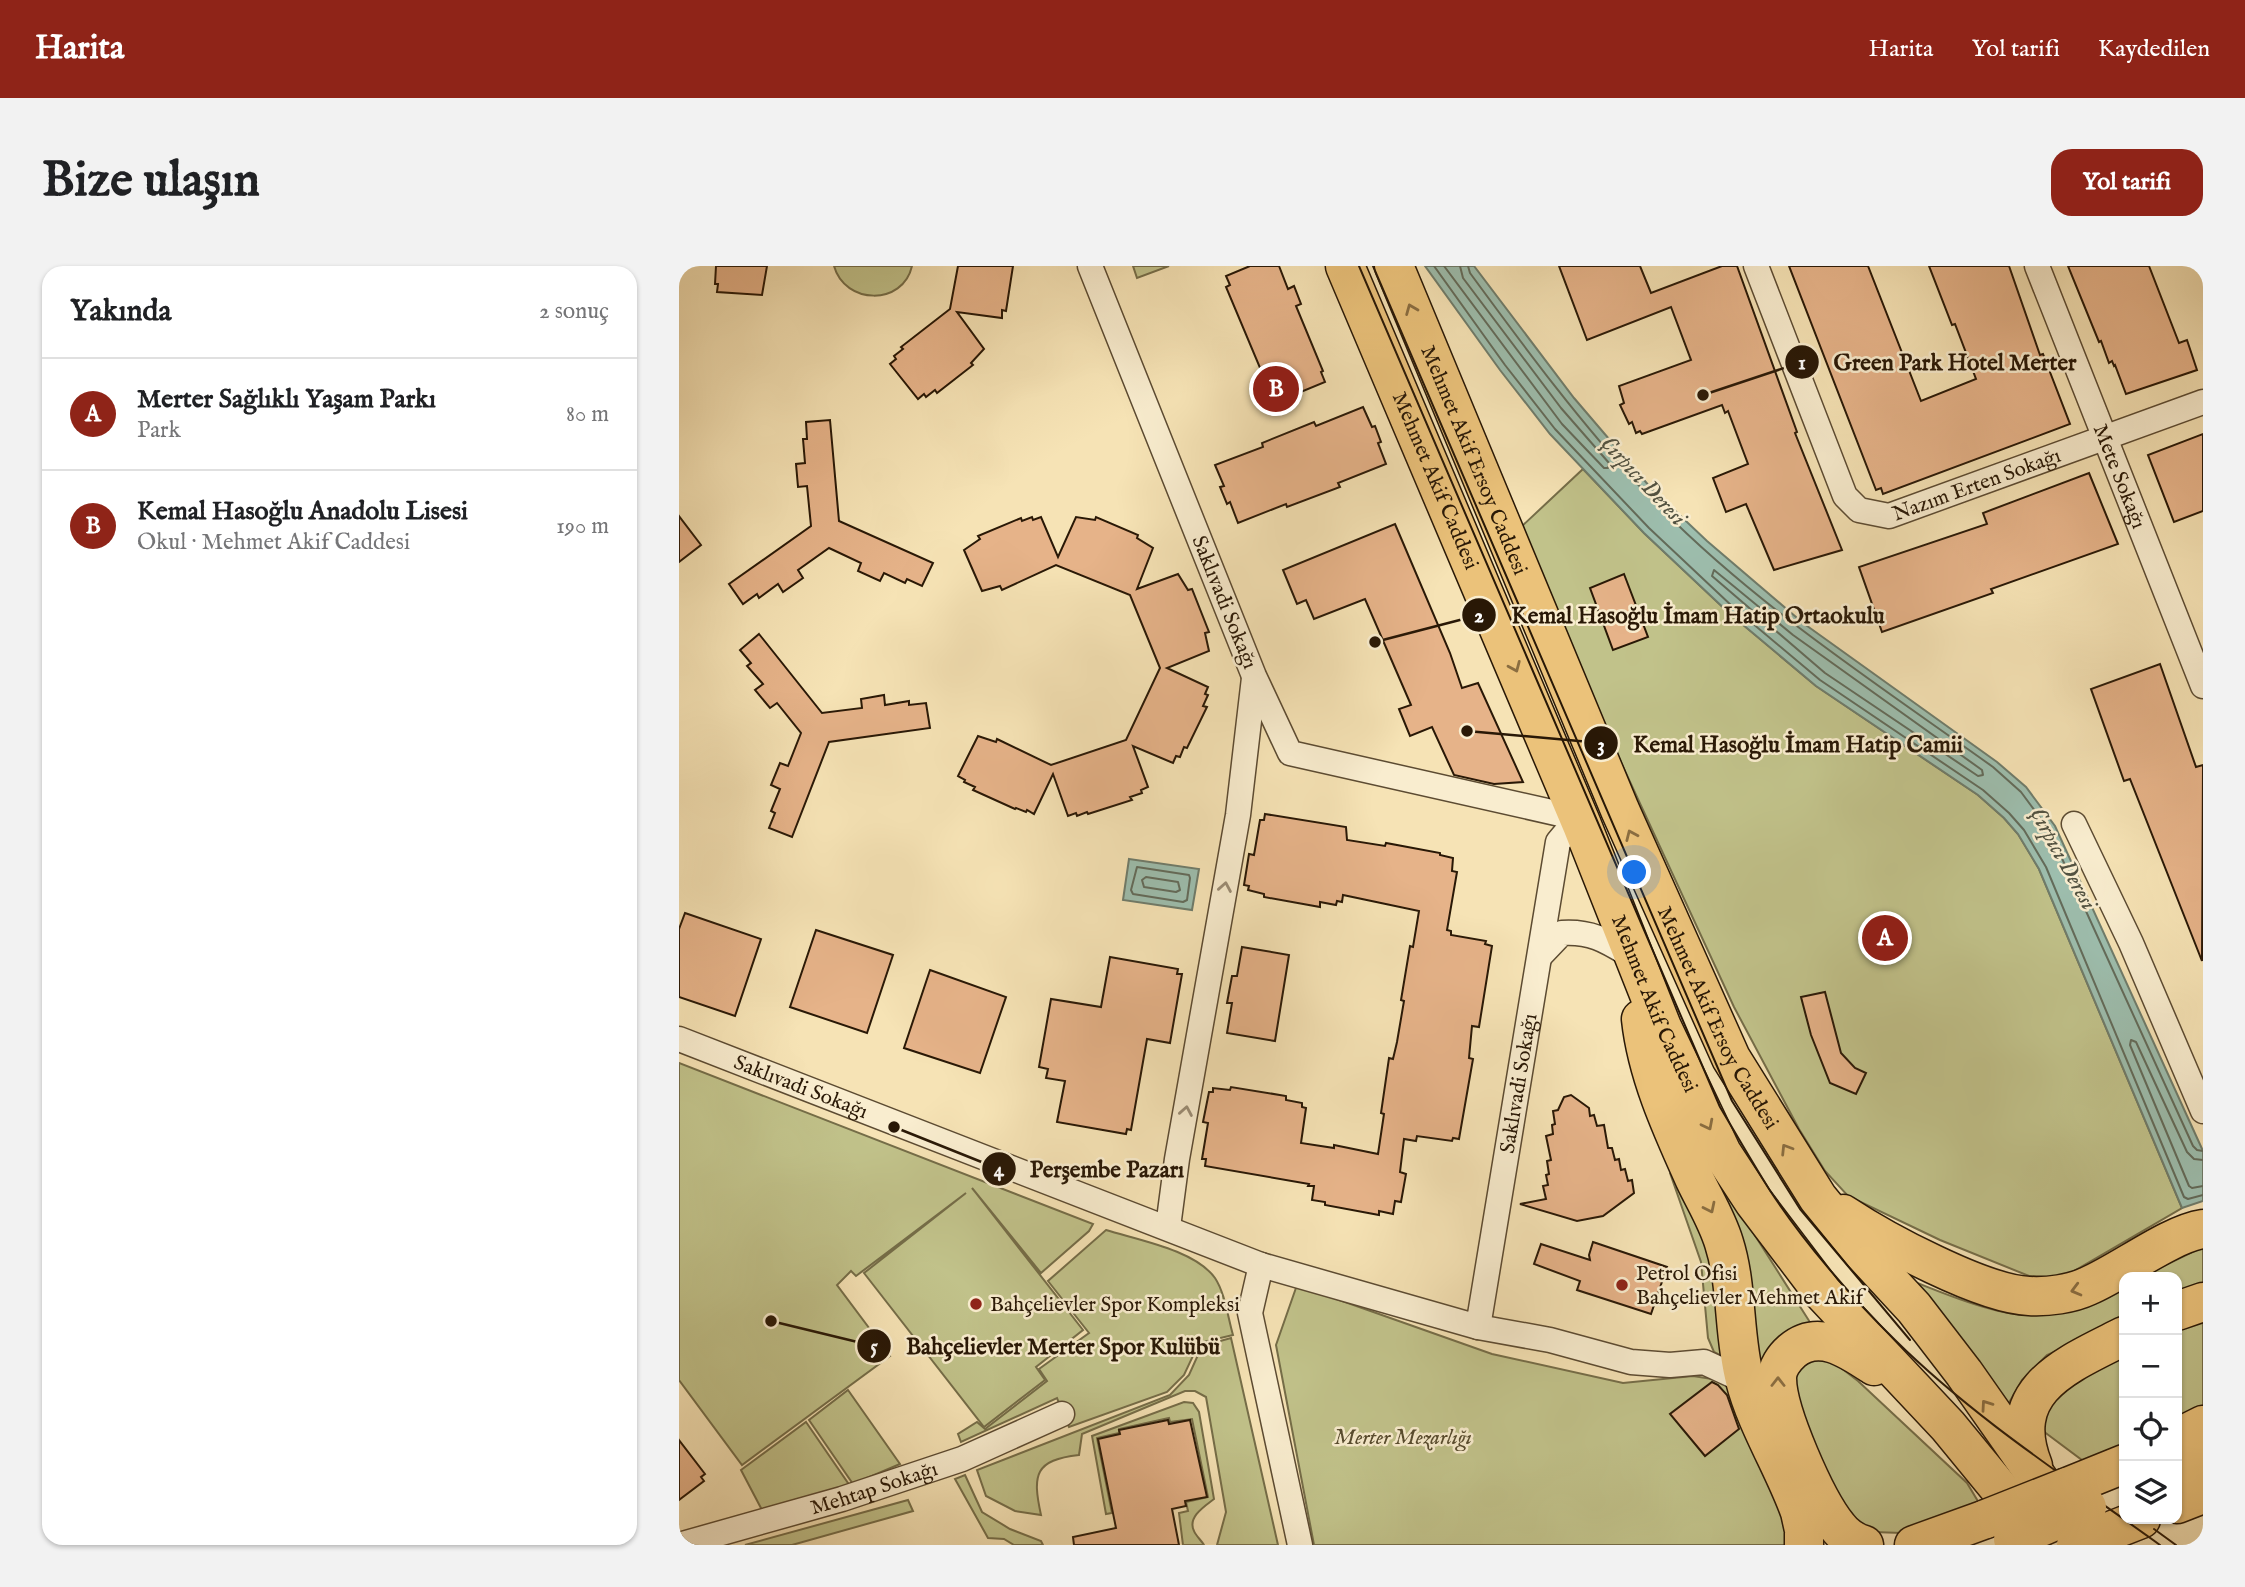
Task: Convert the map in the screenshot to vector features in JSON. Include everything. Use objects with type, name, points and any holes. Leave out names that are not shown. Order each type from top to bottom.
[{"type":"main road","name":"Mehmet Akif Caddesi","points":[[1345,266],[1583,825],[1638,970],[1700,1111],[1722,1153],[1754,1202],[1823,1293],[1986,1470],[2010,1537]]},
{"type":"main road","name":"Mehmet Akif Ersoy Caddesi","points":[[1394,266],[1620,810],[1731,1058],[1818,1198],[1863,1253],[1914,1308],[2075,1517]]},
{"type":"main road","points":[[1638,970],[1644,1043],[1666,1114],[1724,1244],[1745,1381],[1797,1502],[1804,1531],[1804,1545]]},
{"type":"main road","points":[[1818,1198],[1908,1251],[2005,1292],[2029,1296],[2059,1294],[2085,1288],[2179,1237],[2203,1229]]},
{"type":"main road","points":[[2182,1309],[2203,1302]]},
{"type":"main road","points":[[2075,1517],[2027,1451],[2024,1424],[2030,1404],[2043,1383],[2069,1364],[2119,1339]]},
{"type":"main road","points":[[1864,1545],[1838,1528],[1821,1499],[1788,1427],[1779,1402],[1776,1376],[1788,1354],[1800,1344],[1823,1341],[1855,1353],[1907,1383]]},
{"type":"main road","points":[[2182,1436],[2203,1425]]},
{"type":"main road","points":[[2182,1444],[2203,1437]]},
{"type":"main road","points":[[2182,1470],[2203,1461]]},
{"type":"main road","points":[[2075,1517],[2119,1469]]},
{"type":"main road","points":[[2182,1502],[2203,1494]]},
{"type":"main road","points":[[1937,1545],[2010,1537],[2075,1517],[2119,1495]]},
{"type":"main road","points":[[2075,1517],[2119,1518]]},
{"type":"main road","points":[[1914,1545],[2010,1537]]},
{"type":"street","name":"Saklıvadi Sokağı","points":[[679,1039],[1261,1265],[1478,1327],[1558,842],[1578,818],[1290,753],[1254,676],[1090,266]]},
{"type":"street","name":"Nazım Erten Sokağı","points":[[1756,266],[1845,496],[1859,510],[1889,516],[2203,402]]},
{"type":"street","name":"Mete Sokağı","points":[[2037,266],[2203,686]]},
{"type":"street","points":[[1168,1227],[1238,815],[1254,676]]},
{"type":"street","points":[[2074,824],[2131,943],[2203,1111]]},
{"type":"street","points":[[1541,955],[1562,933],[1583,932],[1604,940],[1638,970]]},
{"type":"street","points":[[1261,1265],[1250,1314],[1300,1545]]},
{"type":"street","points":[[1478,1327],[1550,1340],[1631,1362],[1670,1365],[1705,1362],[1745,1381]]},
{"type":"street","name":"Mehtap Sokağı","points":[[679,1545],[842,1499],[962,1459],[1062,1414]]},
{"type":"green space","points":[[834,266],[912,266],[907,279],[898,288],[874,296],[861,294],[850,288],[840,279]]},
{"type":"green space","points":[[1133,266],[1169,266],[1137,278]]},
{"type":"green space","points":[[1583,469],[1644,533],[1729,613],[1816,686],[1978,795],[2018,834],[2039,869],[2182,1208],[2069,1274],[2029,1276],[1940,1240],[1848,1196],[1825,1171],[1799,1129],[1734,1007],[1583,680],[1520,528]]},
{"type":"green space","points":[[679,1063],[1093,1224],[1089,1231],[1041,1273],[972,1188],[1083,1330],[1036,1367],[1045,1380],[984,1427],[864,1273],[966,1193],[856,1276],[851,1271],[837,1285],[890,1356],[742,1465],[679,1380]]},
{"type":"green space","points":[[1685,1125],[1813,1327],[1785,1336],[1772,1345],[1760,1372]]},
{"type":"green space","points":[[1670,1173],[1681,1186],[1713,1262],[1727,1359],[1714,1352],[1708,1338],[1701,1262]]},
{"type":"green space","points":[[1106,1230],[1165,1247],[1206,1268],[1221,1291],[1233,1335],[1199,1343],[1184,1375],[1167,1392],[1069,1427],[1057,1398],[961,1442],[958,1434],[977,1422],[985,1429],[1047,1381],[1039,1369],[1089,1333],[1048,1281]]},
{"type":"green space","points":[[2203,1247],[2203,1289],[2182,1295],[2182,1272],[2151,1272]]},
{"type":"green space","points":[[1907,1279],[1966,1302],[2007,1313],[2028,1315],[2070,1310],[2119,1288],[2119,1322],[2047,1355],[2022,1380],[2006,1408]]},
{"type":"green space","name":"Merter Mezarlığı","points":[[1297,1285],[1492,1354],[1623,1383],[1693,1376],[1725,1381],[1786,1510],[1791,1545],[1314,1545],[1276,1345]]},
{"type":"green space","points":[[2203,1315],[2203,1410],[2182,1420],[2182,1335],[2182,1323]]},
{"type":"green space","points":[[1231,1338],[1278,1545],[1217,1545],[1226,1512],[1206,1397],[1195,1391],[1185,1391],[1082,1434],[1079,1455],[1053,1461],[1045,1465],[1040,1472],[1037,1489],[1041,1515],[1015,1511],[986,1496],[977,1470],[1170,1395],[1189,1375],[1202,1346]]},
{"type":"green space","points":[[2119,1355],[2119,1448],[2086,1463],[2039,1428],[2055,1391]]},
{"type":"green space","points":[[1817,1359],[1832,1361],[1858,1381],[1967,1483],[1979,1503],[1902,1533],[1873,1532],[1844,1509],[1798,1408],[1794,1375],[1804,1364]]},
{"type":"green space","points":[[848,1390],[900,1464],[853,1484],[809,1420]]},
{"type":"green space","points":[[1184,1402],[1193,1403],[1199,1412],[1214,1499],[1198,1512],[1193,1521],[1194,1531],[1204,1545],[1183,1545],[1179,1513],[1188,1511],[1186,1502],[1208,1497],[1192,1419],[1170,1422],[1169,1418],[1119,1429],[1119,1433],[1097,1438],[1112,1513],[1106,1514],[1092,1436]]},
{"type":"green space","points":[[806,1422],[850,1486],[762,1510],[741,1470]]},
{"type":"green space","points":[[965,1475],[982,1512],[1010,1529],[1041,1541],[1043,1545],[1014,1545],[1004,1539],[988,1538],[955,1479]]},
{"type":"green space","points":[[908,1500],[913,1511],[792,1545],[745,1545]]},
{"type":"water","name":"Çırpıcı Deresi","points":[[1425,266],[1474,266],[1574,398],[1650,487],[1707,541],[1803,623],[1997,762],[2026,787],[2055,826],[2203,1151],[2203,1201],[2182,1208],[2039,869],[2018,834],[1978,795],[1816,686],[1729,613],[1644,533],[1550,434]]},
{"type":"water","points":[[1129,859],[1199,869],[1192,910],[1123,900]]},
{"type":"building","points":[[716,266],[767,266],[762,295],[717,292]]},
{"type":"building","points":[[958,266],[1013,266],[1006,311],[1002,310],[1002,318],[957,312],[984,349],[971,363],[973,365],[937,393],[935,390],[918,399],[890,364],[896,359],[894,356],[903,349],[901,347],[950,309]]},
{"type":"building","points":[[1250,266],[1279,266],[1288,289],[1294,286],[1301,304],[1296,306],[1325,382],[1279,401],[1274,393],[1271,394],[1226,287],[1230,285],[1226,276]]},
{"type":"building","points":[[1559,266],[1640,266],[1651,293],[1722,266],[1737,266],[1797,432],[1795,433],[1842,550],[1774,570],[1746,504],[1726,512],[1713,478],[1748,464],[1728,411],[1725,413],[1722,405],[1642,434],[1640,431],[1636,433],[1620,405],[1624,403],[1619,386],[1691,360],[1671,307],[1587,340]]},
{"type":"building","points":[[1789,266],[1868,266],[1921,401],[1976,379],[1929,266],[2009,266],[2040,355],[2043,354],[2070,424],[1883,494],[1881,488],[1876,490]]},
{"type":"building","points":[[2068,266],[2149,266],[2179,343],[2187,340],[2197,370],[2126,394],[2115,365],[2112,361],[2109,363],[2101,341],[2099,342]]},
{"type":"building","points":[[1363,407],[1372,427],[1375,426],[1386,464],[1338,483],[1340,487],[1238,523],[1230,502],[1227,504],[1220,487],[1224,486],[1215,465],[1263,447],[1262,443],[1314,422],[1316,426]]},
{"type":"building","points":[[830,420],[839,521],[933,563],[922,586],[907,579],[905,583],[884,573],[880,581],[858,571],[861,563],[829,548],[798,570],[803,578],[783,592],[778,584],[759,598],[757,594],[743,604],[729,584],[811,526],[807,486],[798,487],[796,464],[805,463],[803,439],[807,439],[806,422]]},
{"type":"building","points":[[2203,434],[2203,511],[2174,522],[2148,455]]},
{"type":"building","points":[[2089,473],[2118,544],[1991,589],[1993,593],[1882,632],[1859,567],[1987,524],[1983,513]]},
{"type":"building","points":[[679,516],[701,545],[679,562]]},
{"type":"building","points":[[1032,517],[1033,520],[1041,517],[1058,557],[1076,517],[1095,520],[1096,517],[1138,535],[1137,538],[1153,548],[1137,589],[1178,574],[1188,590],[1192,589],[1209,632],[1205,633],[1209,651],[1167,668],[1208,687],[1203,706],[1207,707],[1187,748],[1184,747],[1180,757],[1176,756],[1173,763],[1133,746],[1148,787],[1141,790],[1142,793],[1130,797],[1132,800],[1077,816],[1076,813],[1068,816],[1053,774],[1034,814],[1015,809],[973,790],[975,787],[958,776],[978,736],[996,742],[997,739],[1051,765],[1126,740],[1160,668],[1130,595],[1056,565],[1002,590],[1000,586],[982,591],[964,550],[980,539],[978,536],[1021,518],[1022,521]]},
{"type":"building","points":[[1395,524],[1450,653],[1462,688],[1478,683],[1523,782],[1494,784],[1454,775],[1432,727],[1410,736],[1399,709],[1411,705],[1365,599],[1314,619],[1306,600],[1297,604],[1283,570]]},
{"type":"building","points":[[1624,574],[1648,637],[1613,650],[1590,588]]},
{"type":"building","points":[[759,634],[822,713],[862,708],[861,699],[884,695],[885,705],[909,701],[909,705],[926,703],[930,728],[829,742],[792,837],[769,828],[775,813],[771,811],[780,789],[771,785],[780,763],[788,766],[801,733],[777,703],[770,708],[755,690],[763,684],[747,666],[751,663],[740,650]]},
{"type":"building","points":[[2160,664],[2196,767],[2203,765],[2202,961],[2130,779],[2124,781],[2091,689]]},
{"type":"building","points":[[1265,814],[1346,827],[1347,840],[1385,846],[1386,843],[1453,858],[1452,871],[1457,872],[1447,930],[1451,931],[1451,935],[1486,941],[1485,944],[1492,946],[1479,1027],[1472,1026],[1469,1058],[1473,1059],[1459,1139],[1453,1138],[1452,1141],[1417,1136],[1416,1141],[1404,1139],[1400,1172],[1406,1174],[1401,1202],[1395,1201],[1393,1214],[1379,1211],[1379,1215],[1325,1205],[1325,1202],[1312,1200],[1314,1186],[1308,1186],[1309,1184],[1205,1166],[1206,1159],[1202,1159],[1208,1123],[1203,1122],[1209,1092],[1213,1092],[1213,1088],[1230,1090],[1231,1087],[1286,1096],[1286,1100],[1302,1103],[1302,1107],[1306,1108],[1301,1143],[1334,1148],[1334,1145],[1378,1154],[1389,1058],[1393,1059],[1397,1042],[1410,946],[1413,947],[1419,911],[1343,895],[1342,902],[1337,901],[1336,905],[1320,902],[1320,907],[1264,897],[1264,894],[1248,890],[1249,886],[1244,885],[1249,854],[1254,855],[1260,820],[1264,820]]},
{"type":"building","points":[[685,913],[761,939],[735,1016],[679,997],[679,929]]},
{"type":"building","points":[[816,930],[893,955],[867,1033],[790,1007]]},
{"type":"building","points":[[1242,947],[1289,955],[1275,1041],[1227,1033],[1232,1003],[1227,1003],[1232,976],[1237,976]]},
{"type":"building","points":[[1110,957],[1178,969],[1177,974],[1182,974],[1170,1043],[1147,1039],[1131,1130],[1127,1129],[1126,1134],[1057,1122],[1065,1081],[1046,1078],[1048,1069],[1039,1067],[1051,999],[1101,1007]]},
{"type":"building","points":[[930,970],[1006,997],[980,1073],[904,1048]]},
{"type":"building","points":[[1825,992],[1841,1053],[1855,1068],[1866,1073],[1856,1094],[1830,1083],[1811,1035],[1801,997]]},
{"type":"building","points":[[1571,1095],[1589,1108],[1590,1116],[1594,1115],[1597,1126],[1604,1125],[1608,1148],[1612,1148],[1615,1160],[1619,1159],[1621,1170],[1625,1169],[1628,1181],[1632,1180],[1634,1193],[1603,1216],[1577,1221],[1520,1204],[1546,1199],[1543,1186],[1548,1185],[1547,1161],[1551,1160],[1546,1136],[1553,1134],[1553,1111],[1558,1110],[1564,1097]]},
{"type":"building","points":[[1593,1242],[1667,1267],[1651,1314],[1577,1290],[1580,1281],[1534,1264],[1541,1244],[1590,1260]]},
{"type":"building","points":[[1712,1382],[1727,1395],[1739,1429],[1705,1456],[1670,1414]]},
{"type":"building","points":[[1168,1420],[1169,1424],[1190,1420],[1207,1497],[1185,1501],[1186,1506],[1172,1509],[1179,1545],[1074,1545],[1073,1537],[1116,1528],[1098,1439],[1120,1434],[1119,1430]]},
{"type":"building","points":[[679,1440],[705,1474],[701,1477],[704,1481],[679,1500]]},
{"type":"tram line","points":[[1359,266],[1720,1107],[1769,1189],[1812,1248],[1845,1287],[1925,1369],[2023,1447],[2160,1545]]},
{"type":"tram line","points":[[1373,266],[1732,1101],[1800,1209],[1910,1340]]},
{"type":"tram line","points":[[2154,1529],[2176,1545]]},
{"type":"place","name":"Kemal Hasoğlu Anadolu Lisesi","points":[[1276,389]]},
{"type":"place","name":"Green Park Hotel Merter","points":[[1703,395]]},
{"type":"place","name":"Kemal Hasoğlu İmam Hatip Ortaokulu","points":[[1375,642]]},
{"type":"place","name":"Kemal Hasoğlu İmam Hatip Camii","points":[[1467,731]]},
{"type":"place","name":"Merter Sağlıklı Yaşam Parkı","points":[[1885,938]]},
{"type":"place","name":"Perşembe Pazarı","points":[[894,1127]]},
{"type":"place","name":"Petrol Ofisi Bahçelievler Mehmet Akif","points":[[1622,1285]]},
{"type":"place","name":"Bahçelievler Spor Kompleksi","points":[[976,1304]]},
{"type":"place","name":"Bahçelievler Merter Spor Kulübü","points":[[771,1321]]}]
